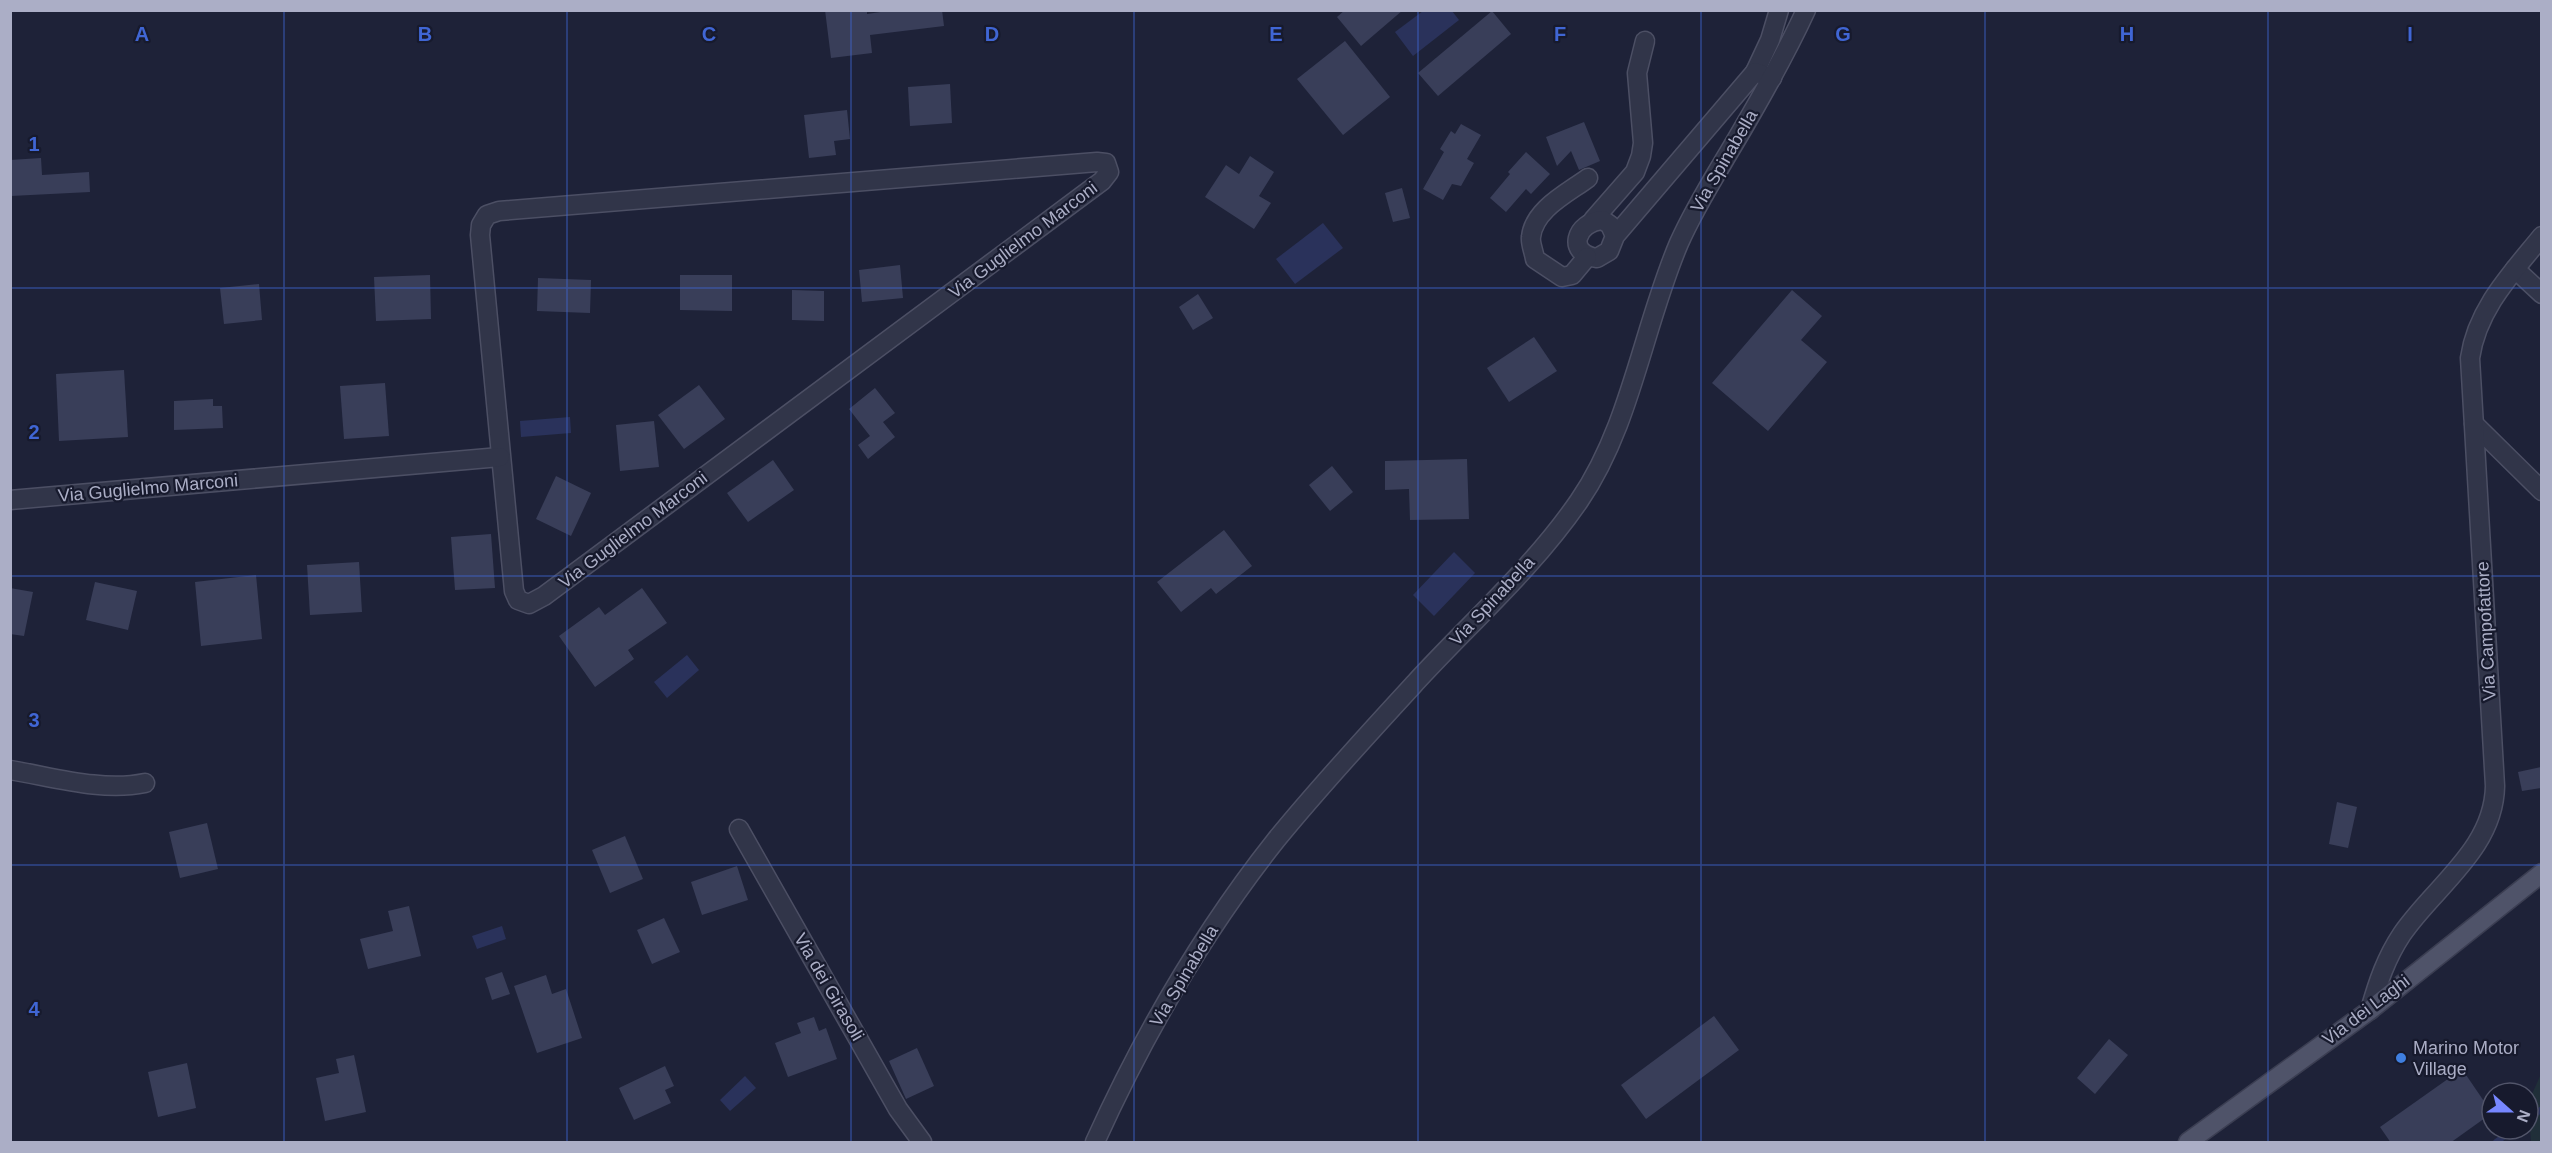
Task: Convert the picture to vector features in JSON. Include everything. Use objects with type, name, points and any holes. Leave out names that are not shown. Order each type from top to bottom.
[{"type":"main road","name":"Via dei Laghi","points":[[2188,1143],[2370,1010],[2541,873]]},
{"type":"street","points":[[1646,41],[1637,73],[1643,143],[1641,156],[1635,172],[1593,220],[1584,226],[1577,237],[1578,248],[1587,257],[1597,258],[1609,250],[1615,236],[1763,75],[1779,10]]},
{"type":"street","name":"Via Spinabella","points":[[1095,1143],[1129,1071],[1168,1000],[1217,922],[1254,870],[1317,792],[1416,682],[1545,545],[1581,498],[1606,449],[1631,385],[1662,287],[1681,238],[1763,75],[1806,10]]},
{"type":"street","name":"Via Guglielmo Marconi","points":[[1097,162],[1109,167],[1109,172],[1102,181],[554,589],[529,604],[521,603],[514,594],[500,457],[480,235],[483,220],[490,213],[1097,162]]},
{"type":"street","points":[[1587,257],[1572,275],[1562,277],[1535,259],[1530,238],[1543,211],[1588,178]]},
{"type":"street","points":[[1593,220],[1603,220],[1610,225],[1615,236]]},
{"type":"street","name":"Via Campofattore","points":[[2370,1010],[2381,971],[2391,953],[2414,919],[2465,860],[2484,829],[2493,804],[2495,786],[2470,358],[2472,344],[2488,305],[2541,236]]},
{"type":"street","points":[[2515,269],[2541,294]]},
{"type":"street","points":[[2474,424],[2541,491]]},
{"type":"street","name":"Via Guglielmo Marconi","points":[[10,500],[500,457]]},
{"type":"street","points":[[10,770],[91,783],[122,785],[145,783]]},
{"type":"street","name":"Via dei Girasoli","points":[[740,829],[895,1102],[921,1143]]},
{"type":"shaded area","points":[[2541,1074],[2541,1142],[2531,1142],[2540,1141],[2540,1081],[2538,1081]]},
{"type":"water","points":[[1423,11],[1452,11],[1459,20],[1413,56],[1395,32]]},
{"type":"water","points":[[1323,223],[1343,248],[1295,284],[1276,259]]},
{"type":"water","points":[[570,417],[571,433],[521,437],[520,421]]},
{"type":"water","points":[[1454,552],[1475,573],[1434,616],[1413,595]]},
{"type":"water","points":[[687,655],[699,670],[667,698],[654,682]]},
{"type":"water","points":[[502,926],[506,939],[477,949],[472,936]]},
{"type":"water","points":[[745,1076],[756,1088],[730,1111],[720,1100]]},
{"type":"building","points":[[825,10],[867,10],[867,14],[894,10],[942,10],[944,26],[870,35],[872,53],[831,58]]},
{"type":"building","points":[[1345,10],[1403,10],[1361,46],[1337,17]]},
{"type":"building","points":[[1492,11],[1511,34],[1438,96],[1418,73]]},
{"type":"building","points":[[1345,41],[1390,97],[1343,135],[1297,79]]},
{"type":"building","points":[[950,84],[952,123],[910,126],[908,87]]},
{"type":"building","points":[[847,110],[850,139],[834,141],[836,155],[809,158],[804,115]]},
{"type":"building","points":[[1584,122],[1600,161],[1579,170],[1571,151],[1557,166],[1546,137]]},
{"type":"building","points":[[1461,124],[1481,135],[1467,159],[1474,163],[1461,186],[1452,184],[1443,200],[1423,189],[1444,152],[1440,149],[1451,131],[1455,134]]},
{"type":"building","points":[[1526,152],[1550,174],[1531,194],[1526,189],[1506,212],[1490,198],[1510,174],[1508,172]]},
{"type":"building","points":[[1250,156],[1274,172],[1259,196],[1271,203],[1254,229],[1205,197],[1226,165],[1239,174]]},
{"type":"building","points":[[41,158],[42,175],[89,172],[90,192],[11,196],[10,160]]},
{"type":"building","points":[[1402,188],[1410,218],[1393,222],[1385,193]]},
{"type":"building","points":[[900,265],[903,298],[862,302],[859,270]]},
{"type":"building","points":[[430,275],[431,319],[376,321],[374,277]]},
{"type":"building","points":[[680,275],[732,275],[732,311],[680,310]]},
{"type":"building","points":[[538,278],[591,280],[590,313],[537,311]]},
{"type":"building","points":[[259,284],[262,320],[224,324],[220,288]]},
{"type":"building","points":[[792,290],[824,291],[824,321],[792,320]]},
{"type":"building","points":[[1792,290],[1822,316],[1801,340],[1827,362],[1768,431],[1712,383]]},
{"type":"building","points":[[1198,294],[1213,318],[1193,330],[1179,307]]},
{"type":"building","points":[[1534,337],[1557,371],[1509,402],[1487,368]]},
{"type":"building","points":[[124,370],[128,437],[59,441],[56,374]]},
{"type":"building","points":[[385,383],[389,436],[344,439],[340,386]]},
{"type":"building","points":[[699,385],[725,419],[684,449],[658,415]]},
{"type":"building","points":[[875,388],[895,413],[883,422],[895,437],[868,459],[858,445],[870,436],[849,409]]},
{"type":"building","points":[[213,399],[213,406],[222,406],[223,428],[174,430],[174,401]]},
{"type":"building","points":[[654,421],[659,467],[620,471],[616,425]]},
{"type":"building","points":[[1467,459],[1469,519],[1410,520],[1409,489],[1385,490],[1385,461]]},
{"type":"building","points":[[773,460],[794,490],[748,522],[727,493]]},
{"type":"building","points":[[1332,466],[1353,492],[1330,511],[1309,485]]},
{"type":"building","points":[[556,476],[591,493],[571,536],[536,519]]},
{"type":"building","points":[[1224,530],[1252,566],[1216,594],[1211,588],[1181,612],[1157,582]]},
{"type":"building","points":[[491,534],[495,588],[455,590],[451,537]]},
{"type":"building","points":[[359,562],[362,612],[310,615],[307,565]]},
{"type":"building","points":[[256,575],[262,639],[201,646],[195,582]]},
{"type":"building","points":[[95,582],[137,591],[128,630],[86,620]]},
{"type":"building","points":[[10,588],[33,592],[24,636],[10,634]]},
{"type":"building","points":[[642,588],[667,623],[628,650],[634,659],[595,687],[559,636],[599,607],[605,615]]},
{"type":"building","points":[[2541,767],[2541,788],[2522,791],[2518,772]]},
{"type":"building","points":[[2337,802],[2357,807],[2348,848],[2329,844]]},
{"type":"building","points":[[207,823],[218,869],[180,878],[169,832]]},
{"type":"building","points":[[625,836],[643,879],[610,893],[592,850]]},
{"type":"building","points":[[737,866],[748,900],[702,915],[691,882]]},
{"type":"building","points":[[409,906],[421,956],[368,969],[360,939],[393,931],[388,911]]},
{"type":"building","points":[[664,918],[680,952],[652,964],[637,930]]},
{"type":"building","points":[[502,972],[510,994],[492,1000],[485,978]]},
{"type":"building","points":[[546,975],[552,994],[566,989],[582,1038],[537,1053],[514,986]]},
{"type":"building","points":[[1714,1016],[1739,1050],[1646,1119],[1621,1085]]},
{"type":"building","points":[[814,1017],[819,1031],[826,1028],[837,1059],[788,1077],[775,1043],[801,1033],[797,1023]]},
{"type":"building","points":[[2109,1039],[2128,1055],[2095,1094],[2077,1078]]},
{"type":"building","points":[[917,1048],[934,1086],[906,1099],[889,1061]]},
{"type":"building","points":[[354,1055],[366,1112],[325,1121],[316,1078],[339,1073],[336,1059]]},
{"type":"building","points":[[187,1063],[196,1108],[158,1117],[148,1072]]},
{"type":"building","points":[[665,1066],[674,1086],[665,1090],[671,1103],[634,1120],[619,1088]]},
{"type":"building","points":[[2462,1069],[2480,1095],[2480,1122],[2450,1143],[2391,1143],[2380,1127]]},
{"type":"place","name":"Marino Motor Village","points":[[2401,1058]]}]
